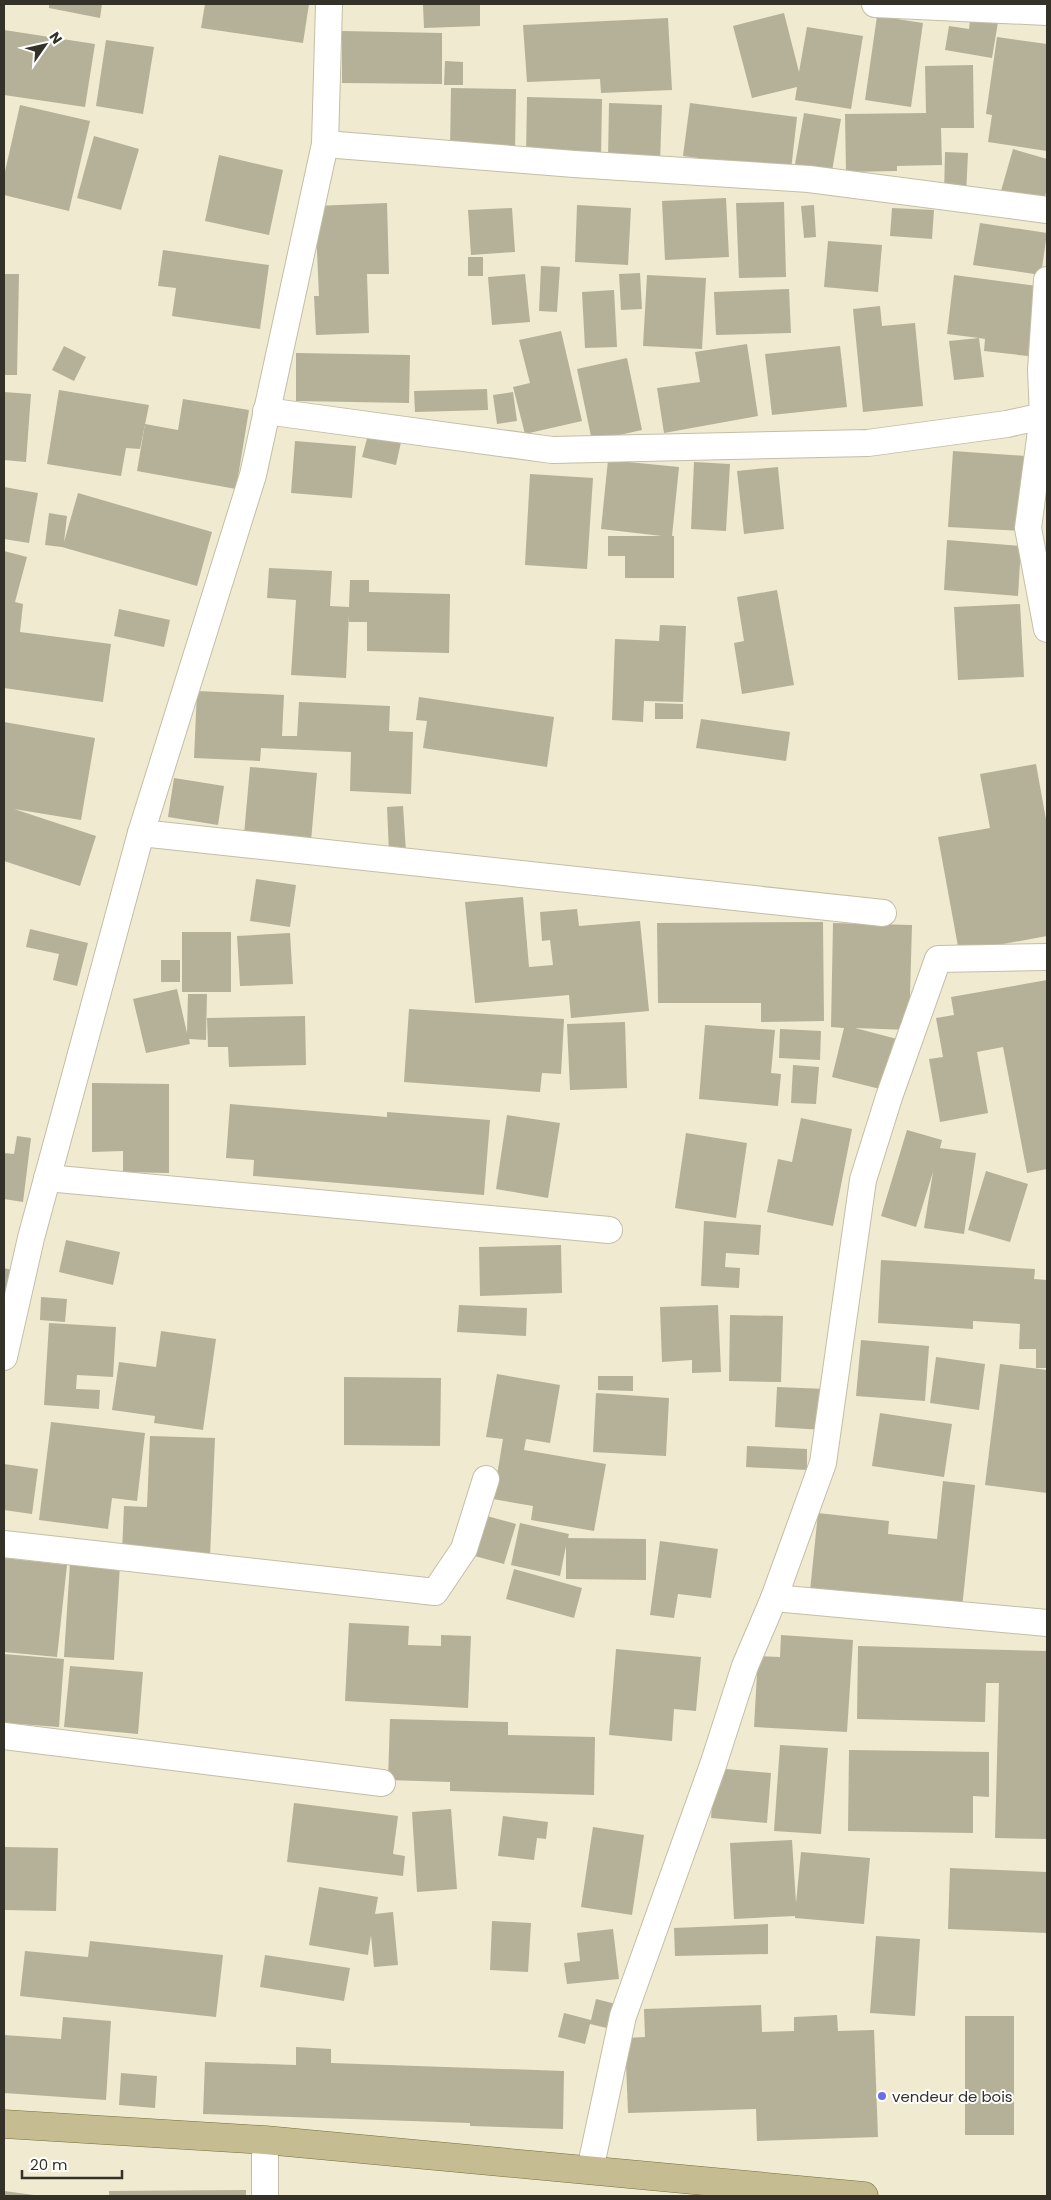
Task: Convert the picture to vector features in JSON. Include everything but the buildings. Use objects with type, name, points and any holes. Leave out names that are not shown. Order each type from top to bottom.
[{"type":"main road","points":[[4,2124],[265,2140],[864,2196]]},
{"type":"street","points":[[4,1357],[48,1178],[141,833],[253,475],[325,144],[329,4]]},
{"type":"street","points":[[875,4],[1047,12]]},
{"type":"street","points":[[325,144],[574,164],[809,179],[1047,210]]},
{"type":"street","points":[[1047,280],[1041,370],[1045,416],[1028,528],[1047,629]]},
{"type":"street","points":[[266,411],[552,450],[868,443],[1007,424],[1045,416]]},
{"type":"street","points":[[141,833],[883,913]]},
{"type":"street","points":[[590,2170],[623,2016],[713,1765],[745,1666],[774,1598],[823,1463],[863,1180],[889,1098],[938,959],[1047,957]]},
{"type":"street","points":[[48,1178],[609,1230]]},
{"type":"street","points":[[4,1544],[435,1592],[464,1549],[486,1479]]},
{"type":"street","points":[[774,1598],[1047,1623]]},
{"type":"street","points":[[4,1736],[382,1783]]},
{"type":"street","points":[[265,2140],[265,2196]]},
{"type":"place","name":"vendeur de bois","points":[[882,2096]]}]
